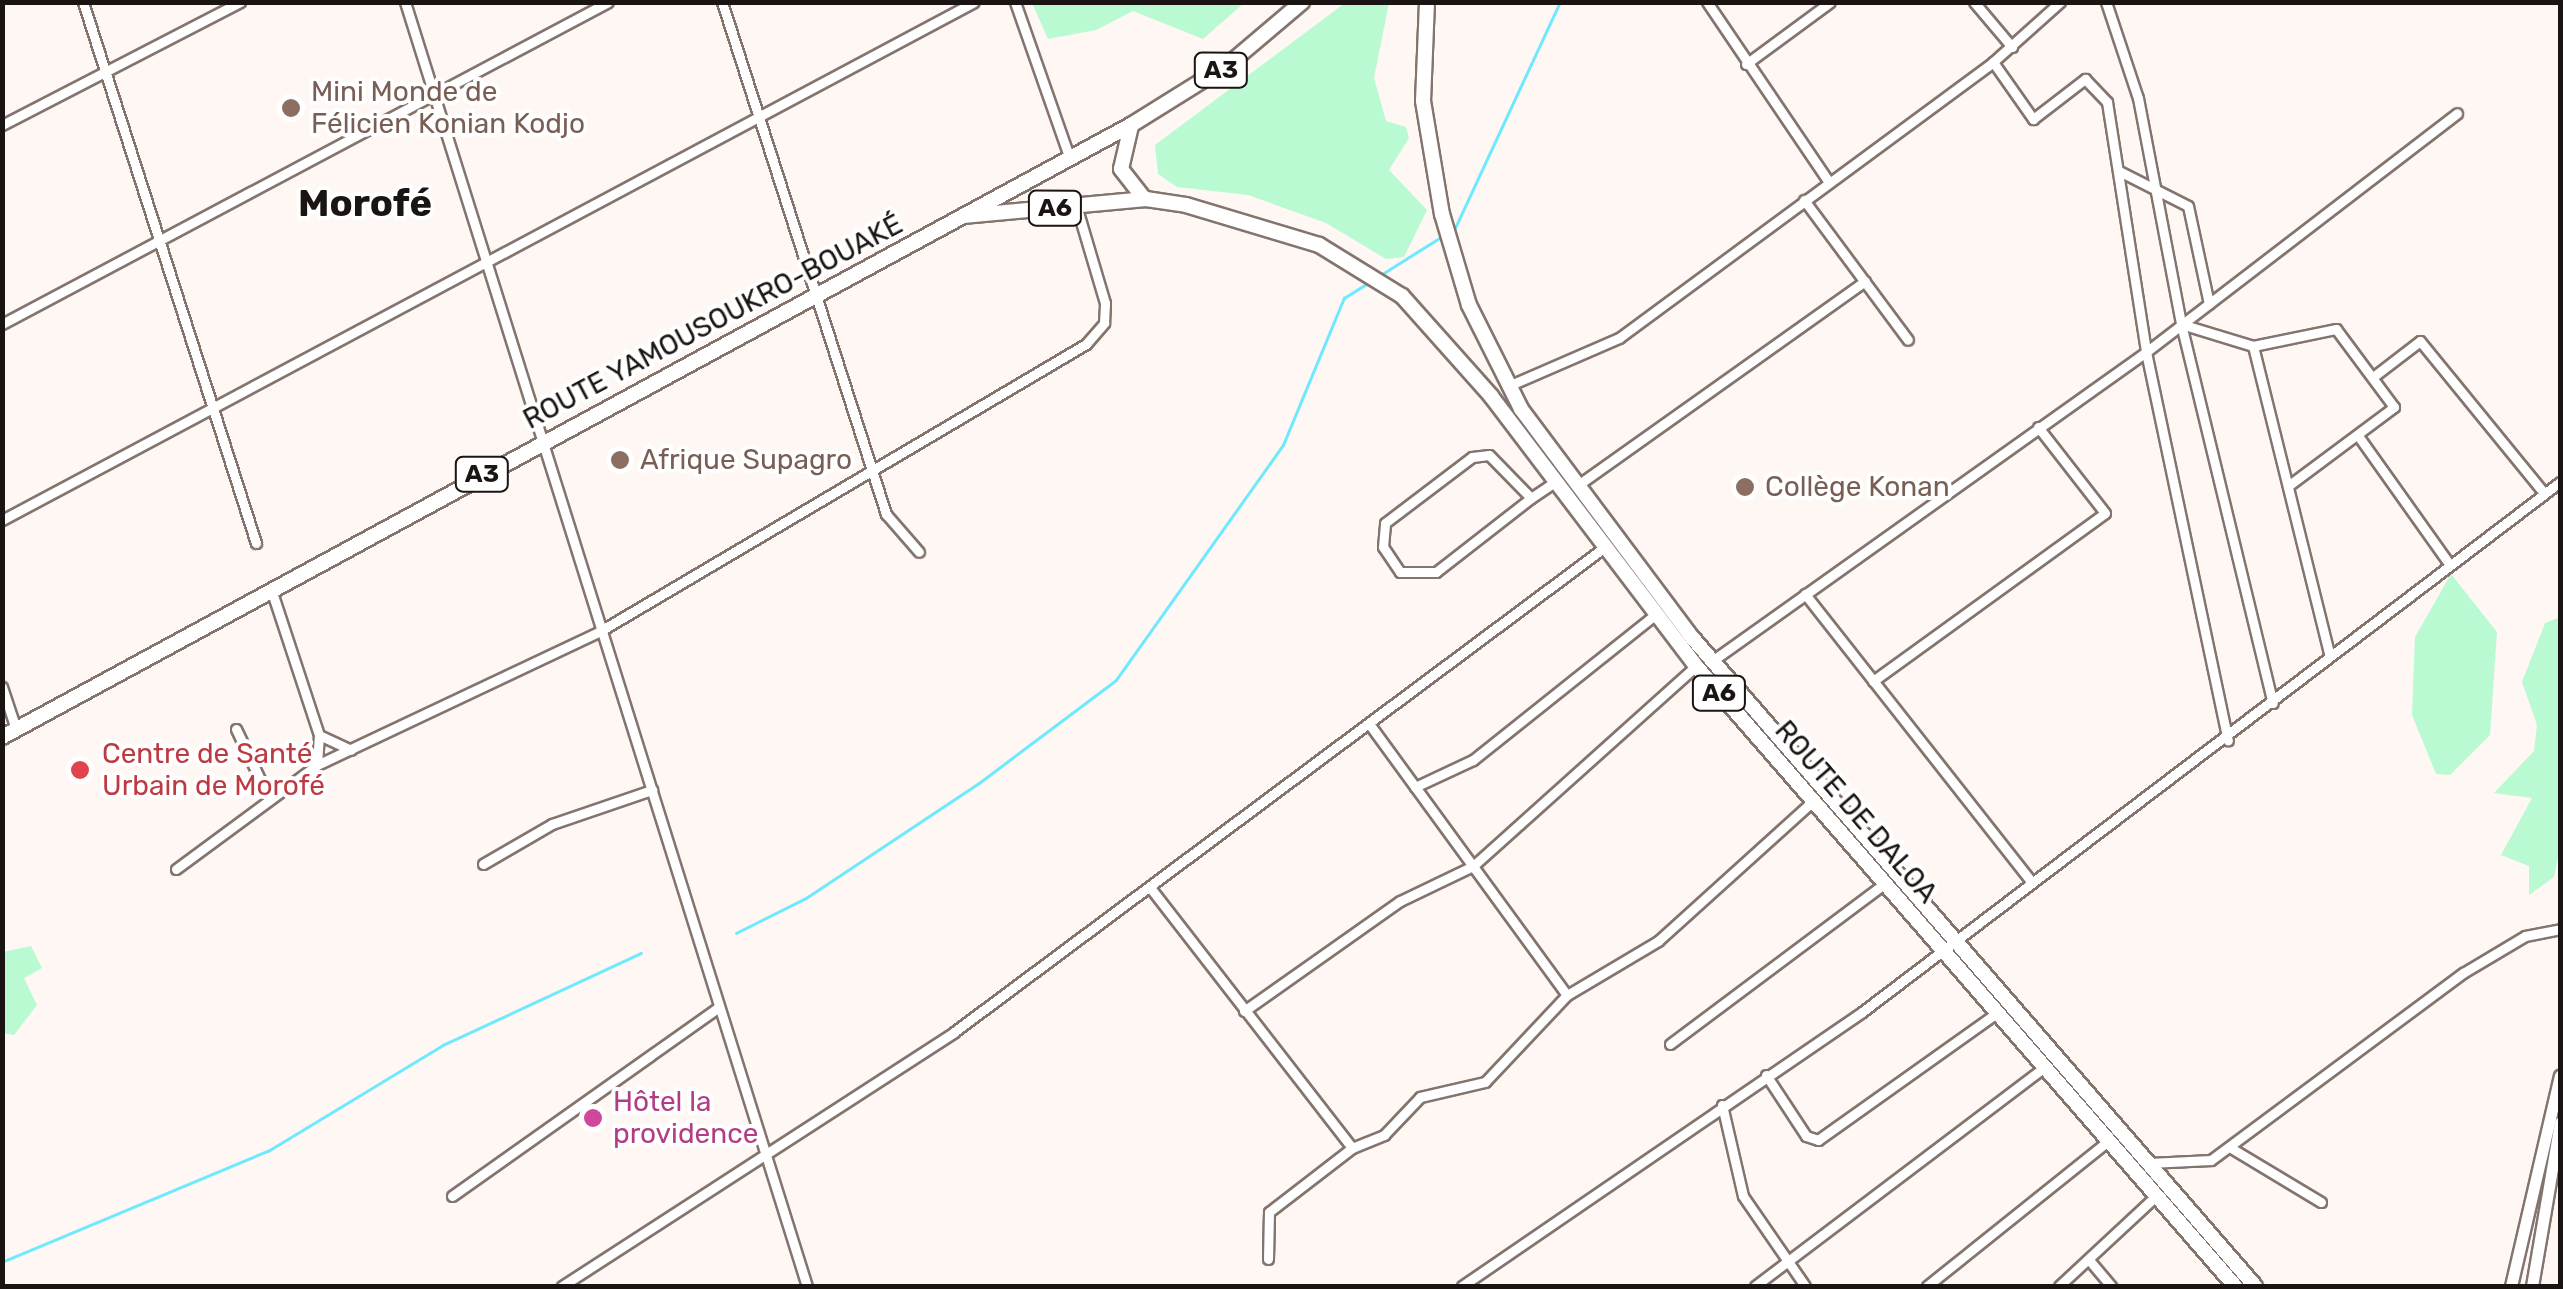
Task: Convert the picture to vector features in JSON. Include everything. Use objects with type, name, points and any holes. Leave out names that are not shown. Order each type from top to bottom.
[{"type":"highway","name":"A3","points":[[1132,125],[1230,64],[1302,2]]},
{"type":"highway","name":"A6","points":[[1427,2],[1423,102],[1442,214],[1508,386]]},
{"type":"highway","name":"ROUTE YAMOUSOUKRO-BOUAKÉ","points":[[9,733],[270,586],[1132,125]]},
{"type":"highway","points":[[1132,125],[1121,169],[1146,198]]},
{"type":"highway","name":"A6","points":[[963,216],[1146,198]]},
{"type":"highway","name":"ROUTE DE DALOA","points":[[1146,198],[1274,226],[1376,276],[1431,321],[1696,666],[2234,1286]]},
{"type":"highway","points":[[1491,396],[1508,386]]},
{"type":"highway","name":"ROUTE DE DALOA","points":[[1508,386],[1578,486],[1712,661],[2255,1286]]},
{"type":"main road","points":[[2511,1286],[2560,1076]]},
{"type":"main road","points":[[2532,1286],[2560,1122]]},
{"type":"street","points":[[83,2],[256,543]]},
{"type":"street","points":[[2,125],[240,2]]},
{"type":"street","points":[[405,2],[719,1008],[770,1144],[807,1286]]},
{"type":"street","points":[[2,324],[434,91],[608,2]]},
{"type":"street","points":[[722,2],[877,472],[886,514],[920,552]]},
{"type":"street","points":[[2,520],[759,120],[974,2]]},
{"type":"street","points":[[1016,2],[1070,158]]},
{"type":"street","points":[[1707,2],[1828,182]]},
{"type":"street","points":[[1746,64],[1830,2]]},
{"type":"street","points":[[1974,2],[2012,47]]},
{"type":"street","points":[[1508,386],[1619,338],[1993,62],[2060,2]]},
{"type":"street","points":[[2106,2],[2156,188],[2181,324],[2273,703]]},
{"type":"street","points":[[1993,62],[2034,119],[2085,79],[2106,102],[2146,352],[2228,740]]},
{"type":"street","points":[[1712,661],[2146,352],[2457,112]]},
{"type":"street","points":[[2119,171],[2188,206],[2209,304]]},
{"type":"street","points":[[1804,200],[1908,340]]},
{"type":"street","points":[[176,869],[268,794],[316,765],[602,630],[1041,374],[1104,322],[1100,262],[1076,204]]},
{"type":"street","points":[[1578,486],[1865,282]]},
{"type":"street","points":[[2181,324],[2254,346],[2336,329],[2394,407],[2359,437],[2288,486]]},
{"type":"street","points":[[2372,377],[2420,341],[2544,492]]},
{"type":"street","points":[[2254,346],[2328,654]]},
{"type":"street","points":[[1872,681],[2105,513],[2038,427]]},
{"type":"street","points":[[2359,437],[2447,562]]},
{"type":"street","points":[[1531,498],[1489,455],[1472,457],[1386,523],[1382,547],[1400,572],[1436,572],[1556,481]]},
{"type":"street","points":[[1462,1286],[1766,1075],[2228,740],[2328,654],[2447,562],[2560,482]]},
{"type":"street","points":[[562,1286],[770,1144],[954,1032],[1152,890],[1605,547]]},
{"type":"street","points":[[270,586],[319,735],[316,765]]},
{"type":"street","points":[[1804,594],[2030,881]]},
{"type":"street","points":[[1415,787],[1473,760],[1656,614]]},
{"type":"street","points":[[1244,1011],[1400,901],[1473,866],[1696,666]]},
{"type":"street","points":[[2,687],[9,733]]},
{"type":"street","points":[[1370,725],[1567,995]]},
{"type":"street","points":[[236,729],[268,794]]},
{"type":"street","points":[[319,735],[351,750]]},
{"type":"street","points":[[484,864],[552,824],[652,790]]},
{"type":"street","points":[[1268,1259],[1269,1212],[1352,1148],[1384,1136],[1420,1097],[1485,1082],[1567,995],[1658,941],[1813,800]]},
{"type":"street","points":[[1670,1044],[1885,882]]},
{"type":"street","points":[[1152,890],[1352,1148]]},
{"type":"street","points":[[2150,1163],[2196,1164],[2231,1148],[2463,974],[2525,936],[2560,928]]},
{"type":"street","points":[[452,1196],[719,1008]]},
{"type":"street","points":[[1766,1075],[1806,1136],[1818,1140],[1998,1014]]},
{"type":"street","points":[[1754,1286],[2043,1068]]},
{"type":"street","points":[[1722,1105],[1743,1196],[1805,1286]]},
{"type":"street","points":[[1927,1286],[2108,1142]]},
{"type":"street","points":[[2231,1148],[2321,1202]]},
{"type":"street","points":[[2059,1286],[2156,1196]]},
{"type":"street","points":[[2090,1261],[2111,1286]]},
{"type":"green space","points":[[1032,3],[1244,3],[1203,39],[1133,11],[1096,30],[1048,39]]},
{"type":"green space","points":[[1345,3],[1389,3],[1374,78],[1386,121],[1406,127],[1409,138],[1389,170],[1427,210],[1404,257],[1386,259],[1326,223],[1248,195],[1177,187],[1158,174],[1155,145]]},
{"type":"green space","points":[[2451,574],[2497,632],[2490,735],[2450,775],[2436,774],[2412,715],[2415,637]]},
{"type":"green space","points":[[2560,617],[2560,847],[2554,877],[2529,895],[2529,866],[2501,855],[2532,798],[2494,793],[2534,751],[2537,725],[2522,682],[2545,623]]},
{"type":"green space","points":[[31,946],[42,968],[24,978],[37,1005],[14,1035],[3,1033],[3,952]]},
{"type":"waterway","points":[[1455,228],[1560,2]]},
{"type":"waterway","points":[[1379,276],[1444,235]]},
{"type":"waterway","points":[[736,933],[806,898],[979,783],[1116,680],[1283,445],[1344,298],[1368,283]]},
{"type":"waterway","points":[[2,1262],[268,1151],[443,1045],[641,953]]},
{"type":"place","name":"Mini Monde de Félicien Konian Kodjo","points":[[291,108]]},
{"type":"place","name":"Afrique Supagro","points":[[620,460]]},
{"type":"place","name":"Collège Konan","points":[[1745,487]]},
{"type":"place","name":"Centre de Santé Urbain de Morofé","points":[[80,770]]},
{"type":"place","name":"Hôtel la providence","points":[[593,1118]]},
{"type":"district","name":"Morofé","points":[[365,204]]}]
